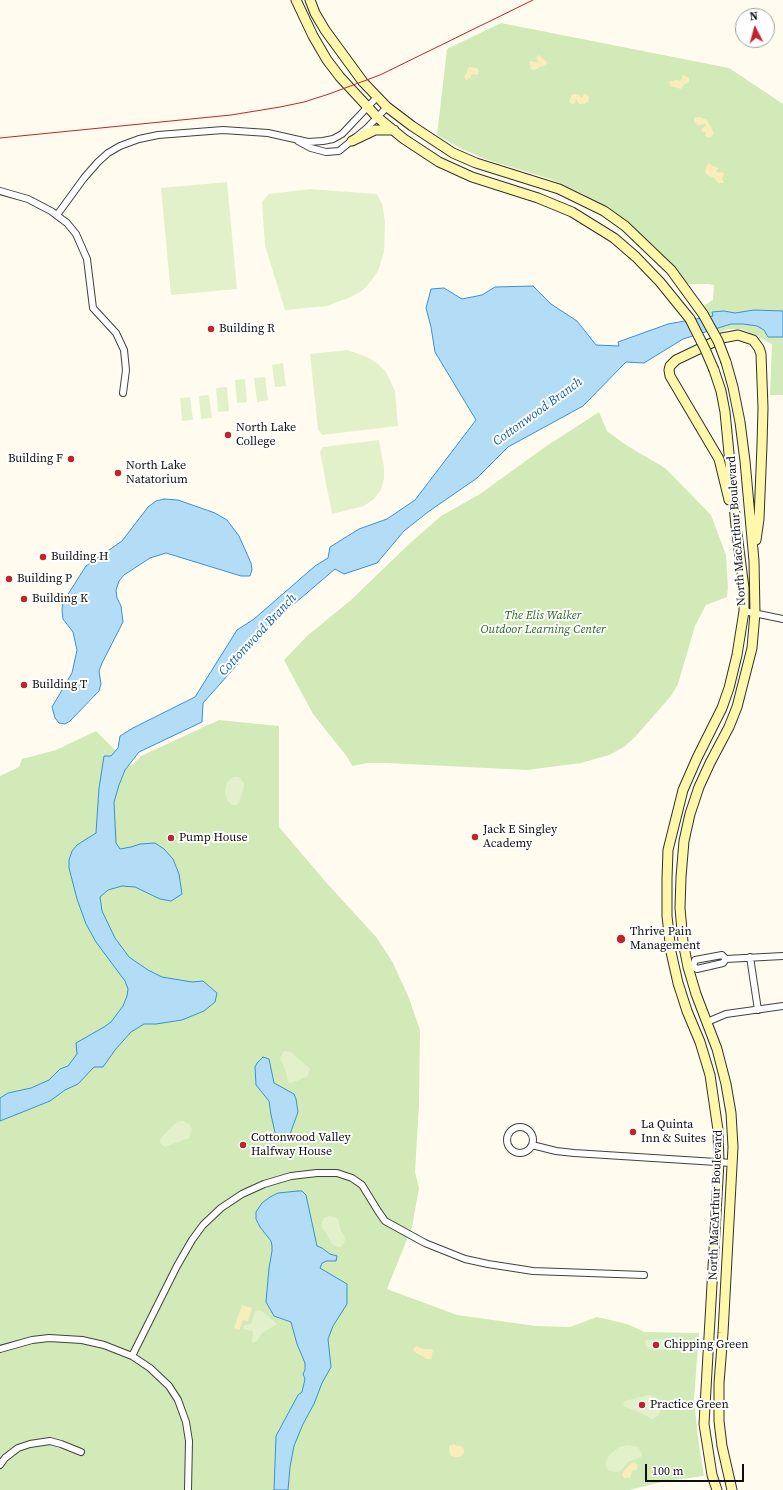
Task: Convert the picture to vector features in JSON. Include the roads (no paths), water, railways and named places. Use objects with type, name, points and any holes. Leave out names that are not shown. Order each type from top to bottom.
[{"type":"main road","name":"North MacArthur Boulevard","points":[[296,0],[313,36],[340,77],[377,117],[416,147],[439,162],[472,177],[538,198],[572,212],[614,238],[636,257],[660,282],[690,319],[705,349],[721,391],[725,412],[736,526],[744,588],[744,611],[737,655],[729,688],[722,708],[683,790],[678,809],[668,850],[667,911],[671,952],[678,982],[700,1042],[710,1075],[718,1130],[718,1162],[704,1424],[712,1475],[717,1490]]},
{"type":"main road","name":"North MacArthur Boulevard","points":[[310,0],[315,13],[325,30],[353,69],[377,97],[412,126],[453,153],[476,163],[558,189],[604,211],[625,226],[671,270],[703,314],[718,341],[734,387],[740,422],[754,561],[755,613],[752,648],[737,708],[729,727],[704,775],[690,814],[684,841],[680,911],[683,942],[691,967],[696,994],[717,1049],[726,1084],[732,1131],[732,1163],[719,1383],[719,1421],[722,1446],[732,1490]]},
{"type":"main road","points":[[352,141],[375,130],[394,130]]},
{"type":"main road","points":[[736,526],[719,459],[670,376],[669,370],[670,366],[676,360],[722,338],[738,335],[746,337],[756,344],[761,354],[763,408],[762,445],[759,519],[754,561]]},
{"type":"main road","points":[[667,911],[680,911]]},
{"type":"street","points":[[58,215],[84,178],[98,162],[108,153],[120,146],[139,139],[158,135],[223,130],[268,133],[308,142],[323,141],[333,139],[342,134],[377,97]]},
{"type":"street","points":[[291,138],[311,148],[326,152],[339,151],[352,141],[388,106]]},
{"type":"street","points":[[0,191],[28,199],[58,215],[76,234],[87,259],[93,308],[116,333],[124,350],[126,370],[123,393]]},
{"type":"street","points":[[744,611],[783,619]]},
{"type":"street","points":[[726,959],[722,955],[695,960],[691,967],[697,969],[723,963],[726,959],[783,956]]},
{"type":"street","points":[[750,957],[758,1010]]},
{"type":"street","points":[[707,1022],[726,1014],[783,1006]]},
{"type":"street","points":[[521,1127],[525,1128],[533,1137],[532,1145],[526,1152],[518,1153],[509,1147],[507,1140],[508,1136],[513,1130],[521,1127]]},
{"type":"street","points":[[532,1145],[556,1151],[574,1153],[732,1163]]},
{"type":"street","points":[[132,1356],[177,1266],[192,1240],[203,1225],[221,1208],[242,1194],[264,1184],[291,1176],[317,1173],[337,1173],[352,1178],[362,1185],[385,1221],[425,1243],[465,1259],[534,1271],[644,1275]]},
{"type":"street","points":[[0,1349],[32,1340],[50,1338],[82,1340],[104,1345],[132,1356],[150,1368],[169,1386],[178,1400],[186,1422],[189,1441],[188,1490]]},
{"type":"street","points":[[0,1465],[5,1458],[18,1448],[30,1444],[50,1441],[82,1452]]},
{"type":"water","name":"Cottonwood Branch","points":[[533,286],[551,304],[577,321],[596,345],[619,346],[618,342],[668,324],[713,316],[712,312],[724,311],[735,313],[754,310],[783,311],[783,337],[768,337],[764,330],[757,326],[731,324],[683,339],[644,363],[626,362],[583,406],[508,447],[477,478],[428,512],[404,531],[377,563],[344,574],[335,569],[260,633],[237,665],[203,703],[202,722],[139,752],[125,770],[114,802],[116,843],[120,849],[140,844],[155,843],[164,849],[173,859],[179,874],[182,894],[171,901],[160,899],[135,887],[122,886],[108,890],[100,897],[102,911],[115,938],[129,957],[148,970],[162,977],[192,982],[203,981],[217,993],[215,1002],[204,1011],[182,1020],[156,1024],[144,1024],[131,1032],[115,1050],[103,1067],[94,1067],[78,1084],[65,1090],[50,1101],[0,1121],[0,1098],[8,1093],[31,1088],[49,1080],[60,1069],[68,1066],[77,1054],[76,1043],[111,1022],[123,1006],[127,996],[128,989],[125,981],[96,942],[86,924],[77,899],[69,868],[69,860],[72,851],[77,845],[96,833],[99,788],[104,756],[111,756],[118,748],[120,736],[195,697],[237,630],[254,619],[315,566],[328,558],[330,547],[359,529],[387,519],[415,500],[476,420],[435,352],[426,308],[431,289],[444,288],[462,299],[482,295],[495,287]]},
{"type":"water","points":[[164,499],[178,500],[215,513],[227,520],[239,536],[251,563],[252,570],[250,576],[241,576],[166,553],[150,558],[124,575],[119,581],[116,590],[117,598],[121,606],[123,622],[99,671],[101,684],[99,691],[70,721],[65,724],[59,723],[55,718],[52,707],[72,673],[77,650],[73,632],[63,619],[63,602],[86,566],[122,541],[148,507],[156,501]]},
{"type":"water","points":[[263,1057],[269,1059],[274,1083],[294,1094],[296,1099],[298,1112],[289,1137],[283,1141],[277,1141],[269,1101],[256,1085],[255,1067]]},
{"type":"water","points":[[302,1191],[306,1195],[317,1246],[330,1254],[337,1256],[336,1261],[327,1261],[322,1263],[320,1268],[347,1284],[347,1304],[333,1326],[328,1339],[331,1367],[322,1383],[314,1404],[303,1424],[294,1446],[288,1490],[274,1490],[276,1436],[298,1395],[302,1392],[305,1379],[303,1374],[305,1370],[305,1363],[297,1344],[291,1322],[274,1316],[266,1302],[272,1246],[271,1241],[260,1227],[256,1219],[256,1212],[262,1203],[278,1193]]},
{"type":"tram line","points":[[0,138],[231,115],[304,102],[380,75],[533,0]]},
{"type":"place","name":"Building R","points":[[211,329]]},
{"type":"place","name":"North Lake College","points":[[228,435]]},
{"type":"place","name":"Building F","points":[[71,459]]},
{"type":"place","name":"North Lake Natatorium","points":[[118,473]]},
{"type":"place","name":"Building H","points":[[43,557]]},
{"type":"place","name":"Building P","points":[[9,579]]},
{"type":"place","name":"Building K","points":[[24,599]]},
{"type":"place","name":"Building T","points":[[24,685]]},
{"type":"place","name":"Jack E Singley Academy","points":[[475,837]]},
{"type":"place","name":"Pump House","points":[[171,838]]},
{"type":"place","name":"Thrive Pain Management","points":[[621,939]]},
{"type":"place","name":"La Quinta Inn & Suites","points":[[633,1132]]},
{"type":"place","name":"Cottonwood Valley Halfway House","points":[[243,1145]]},
{"type":"place","name":"Chipping Green","points":[[656,1345]]},
{"type":"place","name":"Practice Green","points":[[642,1405]]},
{"type":"park label","name":"The Elis Walker Outdoor Learning Center","points":[[543,623]]}]
